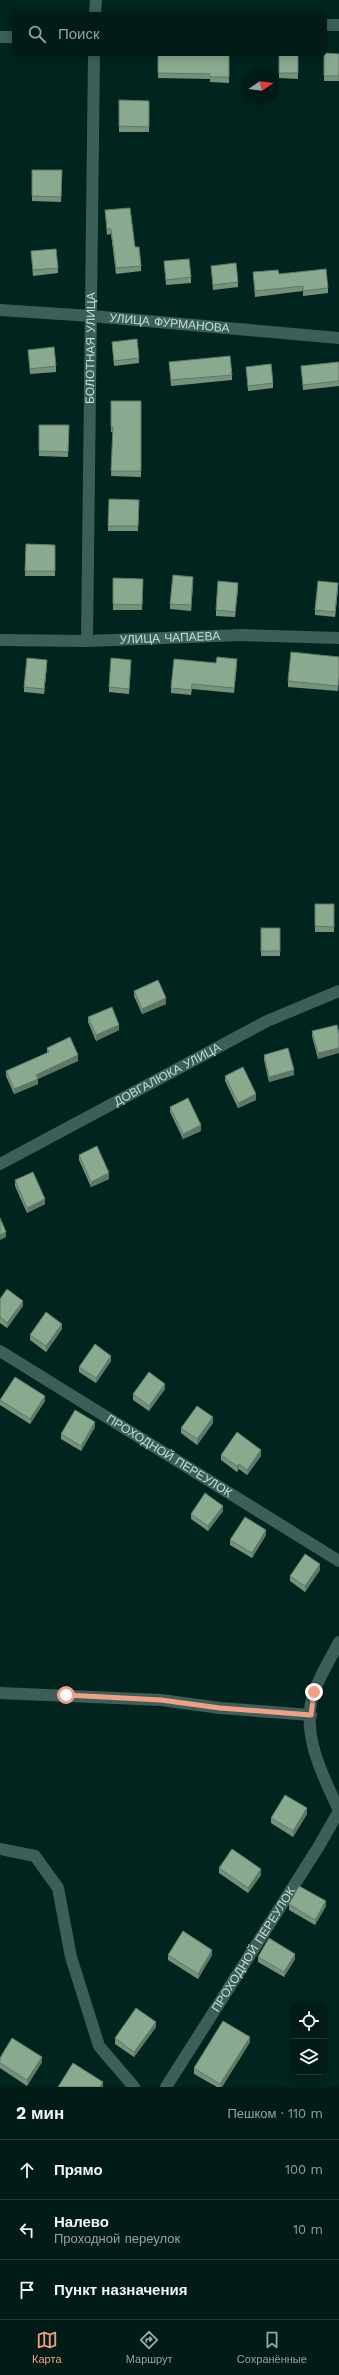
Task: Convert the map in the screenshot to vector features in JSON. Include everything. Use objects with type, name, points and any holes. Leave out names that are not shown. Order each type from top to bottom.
[{"type":"street","points":[[95,12],[96,0]]},
{"type":"street","points":[[327,25],[339,25]]},
{"type":"street","points":[[0,37],[12,37]]},
{"type":"street","name":"БОЛОТНАЯ УЛИЦА","points":[[87,641],[94,56]]},
{"type":"street","name":"УЛИЦА ФУРМАНОВА","points":[[0,310],[92,316],[339,338]]},
{"type":"street","name":"УЛИЦА ЧАПАЕВА","points":[[0,640],[87,641],[241,636],[339,638]]},
{"type":"street","name":"ДОВГАЛЮКА УЛИЦА","points":[[0,1164],[267,1021],[339,991]]},
{"type":"street","name":"ПРОХОДНОЙ ПЕРЕУЛОК","points":[[0,1351],[339,1561]]},
{"type":"street","name":"ПРОХОДНОЙ ПЕРЕУЛОК","points":[[166,2087],[320,1846],[339,1810],[316,1758],[310,1726],[314,1692],[339,1642]]},
{"type":"street","points":[[0,1693],[161,1700],[220,1708],[311,1715]]},
{"type":"street","points":[[0,1850],[35,1856],[58,1888],[71,1957],[99,2046],[134,2087]]},
{"type":"building","points":[[327,53],[339,54],[339,76],[324,76],[324,56],[327,56]]},
{"type":"building","points":[[158,56],[229,56],[229,77],[210,77],[210,74],[158,73]]},
{"type":"building","points":[[279,56],[298,56],[298,73],[279,73]]},
{"type":"building","points":[[119,100],[149,101],[149,127],[119,126]]},
{"type":"building","points":[[32,170],[62,170],[61,197],[32,196]]},
{"type":"building","points":[[130,208],[135,247],[139,247],[141,266],[116,268],[111,229],[107,229],[105,210]]},
{"type":"building","points":[[56,249],[58,268],[33,270],[31,251]]},
{"type":"building","points":[[189,259],[191,277],[166,280],[164,261]]},
{"type":"building","points":[[236,263],[238,282],[213,285],[211,266]]},
{"type":"building","points":[[326,269],[328,288],[303,291],[303,286],[255,291],[253,272],[278,270],[279,274]]},
{"type":"building","points":[[137,339],[139,358],[114,361],[112,342]]},
{"type":"building","points":[[54,347],[56,366],[30,369],[28,350]]},
{"type":"building","points":[[230,356],[232,375],[171,380],[169,362]]},
{"type":"building","points":[[339,362],[339,381],[303,385],[301,366]]},
{"type":"building","points":[[271,364],[273,383],[248,386],[246,367]]},
{"type":"building","points":[[111,401],[141,401],[141,471],[111,471],[113,427],[111,427]]},
{"type":"building","points":[[39,425],[69,425],[68,452],[39,451]]},
{"type":"building","points":[[109,499],[139,500],[138,526],[108,526]]},
{"type":"building","points":[[26,544],[55,545],[55,571],[25,571]]},
{"type":"building","points":[[173,575],[193,577],[191,605],[170,604]]},
{"type":"building","points":[[113,578],[143,579],[142,605],[113,604]]},
{"type":"building","points":[[218,581],[238,583],[235,612],[216,610]]},
{"type":"building","points":[[318,581],[338,583],[335,612],[315,610]]},
{"type":"building","points":[[291,652],[339,657],[338,686],[288,681]]},
{"type":"building","points":[[217,657],[237,659],[234,688],[192,684],[191,690],[171,688],[174,659],[216,663]]},
{"type":"building","points":[[27,658],[47,660],[44,689],[24,687]]},
{"type":"building","points":[[111,658],[131,660],[129,689],[109,687]]},
{"type":"building","points":[[315,904],[334,904],[334,927],[315,926]]},
{"type":"building","points":[[261,928],[280,928],[280,951],[261,951]]},
{"type":"building","points":[[158,980],[166,998],[142,1009],[134,991]]},
{"type":"building","points":[[112,1007],[119,1025],[96,1035],[88,1017]]},
{"type":"building","points":[[337,1025],[339,1033],[339,1048],[318,1053],[312,1031]]},
{"type":"building","points":[[70,1037],[78,1055],[36,1075],[38,1079],[14,1089],[6,1071],[49,1052],[47,1048]]},
{"type":"building","points":[[288,1048],[294,1070],[269,1077],[264,1055]]},
{"type":"building","points":[[243,1067],[256,1094],[238,1103],[225,1076]]},
{"type":"building","points":[[188,1098],[201,1125],[183,1134],[170,1107]]},
{"type":"building","points":[[97,1146],[109,1173],[91,1182],[79,1155]]},
{"type":"building","points":[[33,1172],[45,1199],[27,1208],[15,1180]]},
{"type":"building","points":[[0,1218],[6,1232],[0,1235]]},
{"type":"building","points":[[7,1289],[23,1301],[7,1323],[0,1317],[0,1299]]},
{"type":"building","points":[[46,1312],[62,1324],[46,1346],[30,1335]]},
{"type":"building","points":[[95,1344],[111,1356],[96,1378],[79,1367]]},
{"type":"building","points":[[149,1372],[165,1384],[149,1406],[133,1394]]},
{"type":"building","points":[[15,1377],[45,1396],[30,1419],[0,1400]]},
{"type":"building","points":[[197,1406],[213,1417],[197,1439],[181,1428]]},
{"type":"building","points":[[75,1410],[95,1422],[81,1446],[61,1434]]},
{"type":"building","points":[[237,1432],[261,1450],[247,1470],[239,1464],[237,1466],[221,1455]]},
{"type":"building","points":[[205,1493],[223,1506],[208,1526],[191,1514]]},
{"type":"building","points":[[245,1517],[266,1530],[252,1553],[230,1540]]},
{"type":"building","points":[[305,1554],[320,1564],[305,1586],[290,1576]]},
{"type":"building","points":[[285,1795],[307,1808],[293,1831],[271,1818]]},
{"type":"building","points":[[232,1849],[261,1869],[248,1888],[219,1868]]},
{"type":"building","points":[[299,1886],[326,1901],[315,1920],[289,1904]]},
{"type":"building","points":[[183,1931],[212,1950],[198,1974],[168,1955]]},
{"type":"building","points":[[269,1938],[295,1954],[284,1972],[258,1957]]},
{"type":"building","points":[[136,2008],[156,2022],[134,2052],[115,2038]]},
{"type":"building","points":[[223,2021],[250,2037],[220,2084],[194,2068]]},
{"type":"building","points":[[12,2038],[42,2057],[27,2080],[0,2063],[0,2058]]},
{"type":"building","points":[[73,2063],[103,2082],[100,2087],[58,2087]]},
{"type":"route","points":[[66,1695],[161,1700],[220,1708],[311,1715],[314,1692]]}]
